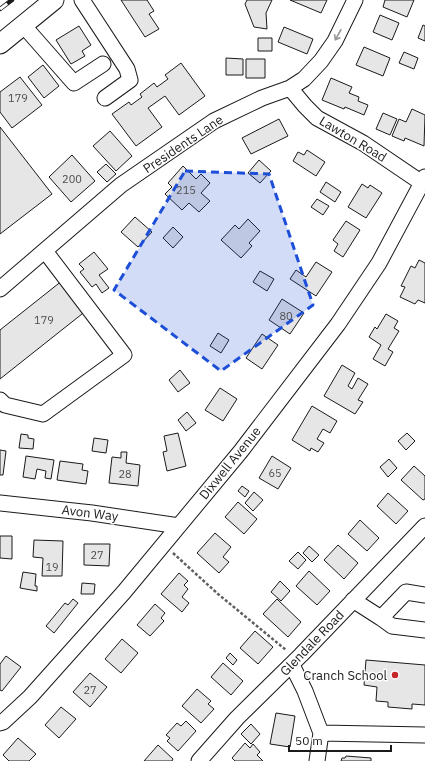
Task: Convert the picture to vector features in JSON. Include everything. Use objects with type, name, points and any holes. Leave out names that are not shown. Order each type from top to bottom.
[{"type":"main road","points":[[0,44],[54,0]]},
{"type":"street","points":[[82,0],[127,69],[130,80],[105,98]]},
{"type":"street","name":"Presidents Lane","points":[[0,289],[121,186],[214,121],[262,98],[290,88],[304,79],[321,61],[338,36],[355,0]]},
{"type":"street","points":[[23,25],[74,83],[103,64]]},
{"type":"street","name":"Lawton Road","points":[[290,88],[317,118],[368,146],[423,180]]},
{"type":"street","name":"Dixwell Avenue","points":[[0,723],[3,722],[30,697],[124,592],[241,451],[338,324],[379,263],[423,180]]},
{"type":"street","points":[[2,403],[43,414],[124,355],[45,251]]},
{"type":"street","name":"Avon Way","points":[[0,503],[92,513],[179,526]]},
{"type":"street","name":"Glendale Road","points":[[199,761],[290,658],[353,600],[425,526]]},
{"type":"street","points":[[381,618],[406,592],[425,595]]},
{"type":"street","points":[[353,600],[392,626],[425,630]]},
{"type":"street","points":[[290,658],[321,733],[317,761]]},
{"type":"street","points":[[321,733],[425,735]]},
{"type":"path","points":[[164,545],[290,658]]},
{"type":"highlighted area","points":[[185,171],[269,174],[313,305],[221,371],[114,290]]},
{"type":"building","points":[[121,0],[147,0],[154,11],[149,14],[159,29],[145,37]]},
{"type":"building","points":[[247,0],[272,0],[266,13],[267,29],[254,27],[245,4]]},
{"type":"building","points":[[290,0],[327,0],[321,13]]},
{"type":"building","points":[[385,0],[414,0],[407,17],[383,7]]},
{"type":"building","points":[[380,15],[399,23],[392,40],[373,32]]},
{"type":"building","points":[[423,25],[425,26],[425,41],[418,38]]},
{"type":"building","points":[[79,26],[91,45],[82,51],[85,56],[71,64],[56,40]]},
{"type":"building","points":[[284,27],[313,39],[307,54],[278,42]]},
{"type":"building","points":[[258,38],[272,38],[272,51],[258,51]]},
{"type":"building","points":[[364,47],[390,58],[383,76],[356,65]]},
{"type":"building","points":[[404,52],[418,58],[414,69],[399,63]]},
{"type":"building","points":[[226,58],[243,59],[243,75],[226,75]]},
{"type":"building","points":[[246,59],[265,59],[265,78],[246,78]]},
{"type":"building","points":[[181,63],[205,96],[179,115],[165,96],[148,108],[162,127],[136,146],[112,114],[129,102],[131,105],[142,97],[140,94],[154,83],[157,87],[168,79],[165,75]]},
{"type":"building","points":[[43,65],[59,86],[44,98],[28,77]]},
{"type":"building","points":[[20,77],[42,105],[12,128],[0,112],[0,92]]},
{"type":"building","points":[[331,78],[352,87],[349,93],[359,97],[358,101],[368,105],[364,115],[322,100]]},
{"type":"building","points":[[412,109],[425,115],[424,146],[405,138],[404,141],[392,136],[399,119],[406,122]]},
{"type":"building","points":[[383,113],[397,119],[390,135],[376,129]]},
{"type":"building","points":[[279,119],[288,136],[251,154],[242,138]]},
{"type":"building","points":[[0,127],[52,194],[0,234]]},
{"type":"building","points":[[110,131],[132,156],[116,171],[93,146]]},
{"type":"building","points":[[307,150],[325,162],[316,176],[293,161],[298,152],[304,155]]},
{"type":"building","points":[[72,155],[95,181],[71,202],[49,177]]},
{"type":"building","points":[[259,160],[271,171],[260,183],[248,173]]},
{"type":"building","points":[[106,164],[116,174],[107,182],[97,172]]},
{"type":"building","points":[[183,166],[196,179],[201,174],[210,183],[201,193],[210,201],[199,212],[189,203],[182,210],[165,194],[172,187],[168,183]]},
{"type":"building","points":[[326,182],[341,192],[335,202],[320,192]]},
{"type":"building","points":[[362,184],[368,188],[370,185],[382,193],[366,218],[348,207]]},
{"type":"building","points":[[317,199],[329,206],[323,215],[311,207]]},
{"type":"building","points":[[135,217],[152,232],[138,247],[121,232]]},
{"type":"building","points":[[248,219],[260,231],[249,243],[252,246],[241,258],[221,240],[235,225],[239,229]]},
{"type":"building","points":[[346,221],[360,230],[343,257],[334,251],[338,244],[333,240]]},
{"type":"building","points":[[173,227],[183,237],[173,248],[163,238]]},
{"type":"building","points":[[94,252],[108,269],[99,275],[109,288],[102,293],[96,284],[92,287],[80,272],[84,269],[79,264]]},
{"type":"building","points":[[419,260],[425,263],[425,303],[418,300],[415,304],[400,297],[405,287],[401,286],[411,266],[415,268]]},
{"type":"building","points":[[316,262],[332,272],[316,296],[290,279],[296,270],[306,277]]},
{"type":"building","points":[[260,271],[274,279],[267,291],[253,282]]},
{"type":"building","points":[[63,280],[87,310],[0,379],[0,330]]},
{"type":"building","points":[[282,299],[304,313],[290,334],[269,320]]},
{"type":"building","points":[[386,314],[398,321],[394,328],[399,331],[388,349],[393,352],[385,366],[373,359],[381,345],[369,337],[375,327],[377,329]]},
{"type":"building","points":[[218,333],[229,340],[221,353],[210,346]]},
{"type":"building","points":[[262,334],[278,345],[262,369],[246,358]]},
{"type":"building","points":[[342,365],[355,373],[348,386],[352,389],[358,378],[368,384],[358,400],[363,402],[355,414],[324,396]]},
{"type":"building","points":[[180,370],[190,383],[178,392],[169,380]]},
{"type":"building","points":[[220,388],[237,399],[223,421],[205,410]]},
{"type":"building","points":[[312,406],[337,421],[330,433],[323,429],[317,439],[324,443],[318,452],[311,448],[310,451],[292,440]]},
{"type":"building","points":[[187,412],[196,423],[186,431],[178,420]]},
{"type":"building","points":[[178,433],[186,466],[167,471],[163,452],[167,451],[164,436]]},
{"type":"building","points":[[407,433],[415,441],[406,450],[398,441]]},
{"type":"building","points":[[21,434],[28,435],[28,438],[34,439],[33,449],[19,448]]},
{"type":"building","points":[[94,438],[108,440],[106,453],[92,451]]},
{"type":"building","points":[[0,450],[6,451],[3,475],[0,475]]},
{"type":"building","points":[[121,452],[127,452],[126,463],[140,465],[138,486],[109,483],[112,457],[121,458]]},
{"type":"building","points":[[26,456],[54,460],[51,479],[45,478],[46,471],[37,469],[35,479],[23,477]]},
{"type":"building","points":[[272,456],[291,468],[278,489],[259,478]]},
{"type":"building","points":[[389,459],[397,468],[388,477],[380,467]]},
{"type":"building","points":[[60,461],[83,464],[82,470],[88,471],[86,484],[57,480]]},
{"type":"building","points":[[414,466],[425,476],[425,499],[423,500],[401,480]]},
{"type":"building","points":[[242,486],[249,491],[245,497],[238,491]]},
{"type":"building","points":[[254,492],[263,500],[253,511],[245,503]]},
{"type":"building","points":[[388,493],[408,511],[396,524],[377,506]]},
{"type":"building","points":[[238,502],[257,519],[244,534],[225,517]]},
{"type":"building","points":[[360,520],[379,538],[367,551],[348,534]]},
{"type":"building","points":[[215,533],[231,547],[223,557],[229,562],[219,573],[197,553]]},
{"type":"building","points":[[0,536],[12,536],[12,559],[0,558]]},
{"type":"building","points":[[34,540],[63,541],[62,576],[42,576],[43,558],[33,557]]},
{"type":"building","points":[[84,544],[110,544],[109,566],[84,565]]},
{"type":"building","points":[[338,545],[358,563],[344,579],[324,560]]},
{"type":"building","points":[[309,546],[319,555],[312,562],[303,553]]},
{"type":"building","points":[[298,552],[306,560],[298,569],[289,561]]},
{"type":"building","points":[[309,571],[330,591],[317,605],[296,586]]},
{"type":"building","points":[[23,572],[36,574],[35,586],[37,586],[37,591],[20,588]]},
{"type":"building","points":[[179,573],[188,581],[184,585],[188,589],[182,597],[189,603],[182,612],[161,594]]},
{"type":"building","points":[[280,581],[290,591],[281,601],[271,592]]},
{"type":"building","points":[[82,583],[95,584],[94,594],[81,594]]},
{"type":"building","points":[[73,599],[78,603],[54,633],[46,626],[65,603],[68,605]]},
{"type":"building","points":[[277,599],[301,622],[288,637],[263,614]]},
{"type":"building","points":[[155,604],[165,613],[161,618],[164,621],[150,636],[137,625]]},
{"type":"building","points":[[255,631],[273,647],[258,664],[240,648]]},
{"type":"building","points":[[122,639],[138,653],[121,673],[105,659]]},
{"type":"building","points":[[230,653],[237,660],[233,665],[226,658]]},
{"type":"building","points":[[6,656],[21,667],[2,691],[0,690],[0,664]]},
{"type":"building","name":"Cranch School","points":[[366,660],[425,665],[425,705],[412,704],[412,709],[388,707],[388,702],[376,701],[377,687],[364,685]]},
{"type":"building","points":[[223,663],[243,681],[231,695],[211,677]]},
{"type":"building","points":[[90,673],[107,687],[90,707],[73,692]]},
{"type":"building","points":[[197,689],[211,701],[208,704],[214,709],[201,723],[182,706]]},
{"type":"building","points":[[61,707],[76,719],[59,738],[45,725]]},
{"type":"building","points":[[276,713],[295,716],[290,747],[270,744]]},
{"type":"building","points":[[186,721],[196,731],[178,751],[167,741],[170,738],[166,735],[177,723],[181,726]]},
{"type":"building","points":[[251,724],[260,734],[251,744],[241,734]]},
{"type":"building","points":[[18,738],[36,754],[29,761],[9,761],[3,755]]},
{"type":"building","points":[[245,743],[250,748],[253,744],[260,752],[257,755],[263,761],[235,761],[232,758]]},
{"type":"building","points":[[158,745],[173,759],[172,761],[144,761]]},
{"type":"building","points":[[346,756],[371,758],[371,761],[341,761],[342,758],[345,758]]},
{"type":"railway","points":[[0,9],[12,0]]},
{"type":"place","name":"Cranch School","points":[[395,675]]}]
